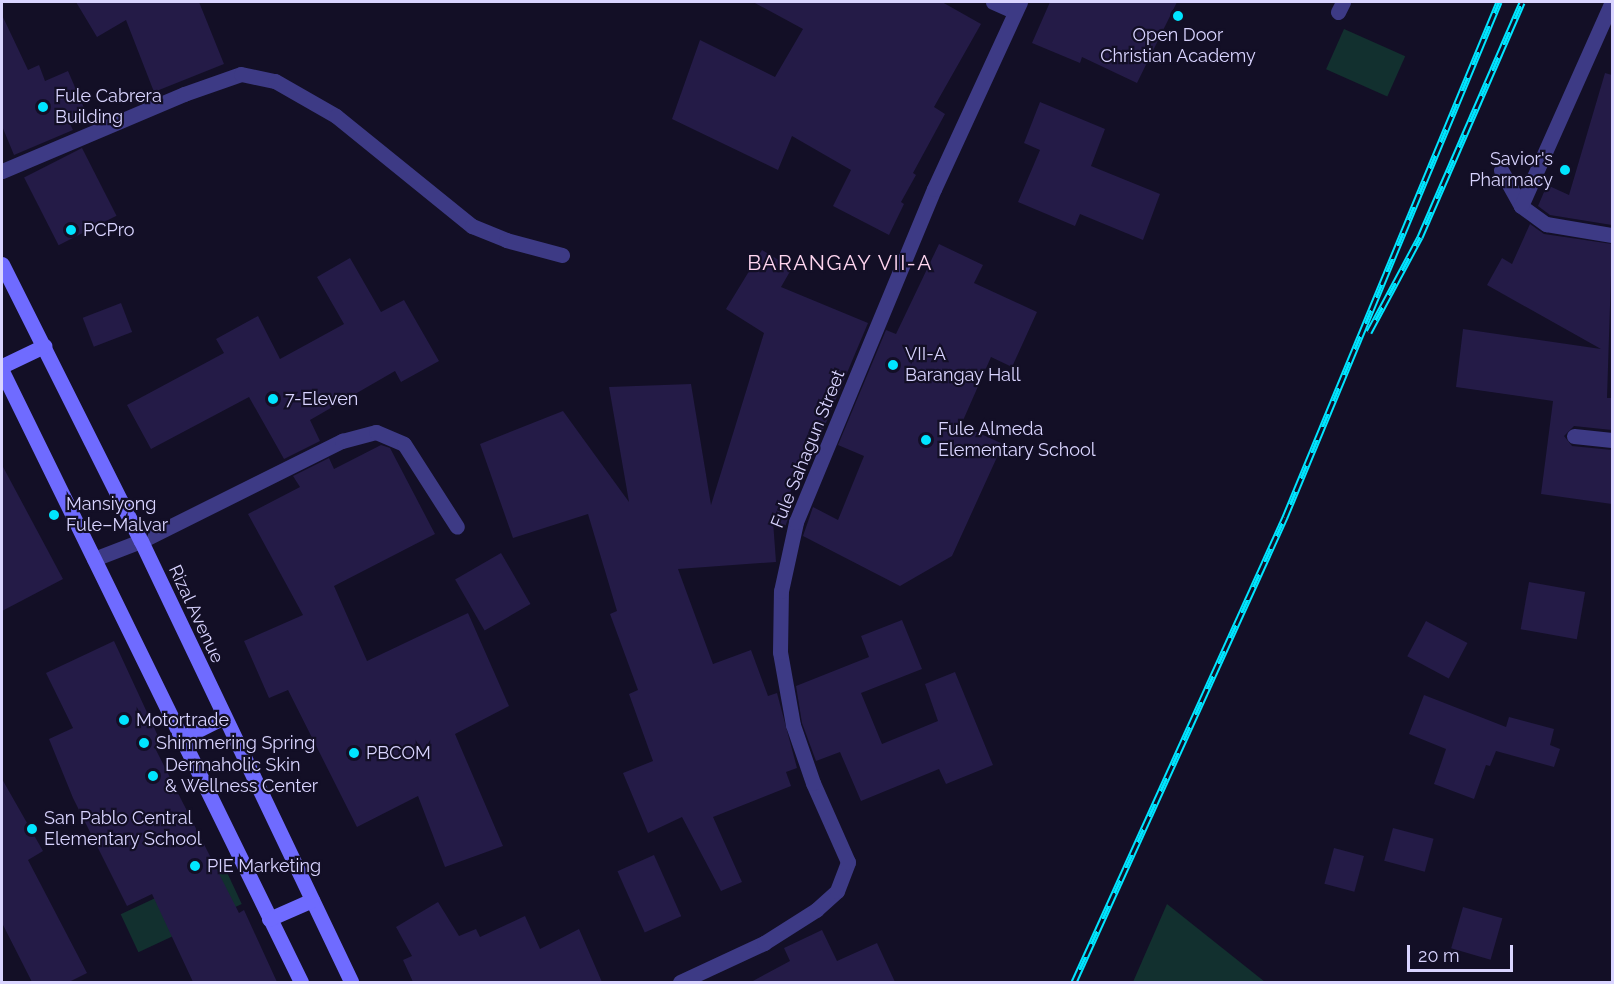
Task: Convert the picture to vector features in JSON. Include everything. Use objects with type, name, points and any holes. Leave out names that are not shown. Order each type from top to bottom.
[{"type":"main road","name":"Rizal Avenue","points":[[2,264],[141,541],[222,718],[351,982]]},
{"type":"main road","points":[[2,366],[44,346]]},
{"type":"main road","points":[[2,371],[301,982]]},
{"type":"main road","points":[[182,738],[222,718]]},
{"type":"main road","points":[[269,919],[312,900]]},
{"type":"street","points":[[993,2],[1017,7]]},
{"type":"street","points":[[1521,206],[1612,2]]},
{"type":"street","name":"Fule Sahagun Street","points":[[680,982],[764,943],[816,910],[837,891],[848,862],[813,783],[793,725],[780,652],[781,591],[796,522],[934,189],[1017,7]]},
{"type":"street","points":[[2,171],[184,94],[241,74],[275,81],[336,116],[472,226],[506,240],[562,255]]},
{"type":"street","points":[[1501,170],[1521,206],[1546,224],[1612,235]]},
{"type":"street","points":[[94,559],[141,541],[342,441],[376,432],[404,444],[457,527]]},
{"type":"street","points":[[1574,436],[1612,440]]},
{"type":"green space","points":[[1344,29],[1405,56],[1387,96],[1326,69]]},
{"type":"green space","points":[[224,866],[242,904],[138,952],[121,914]]},
{"type":"green space","points":[[1167,904],[1265,982],[1133,982]]},
{"type":"building","points":[[76,2],[199,2],[224,64],[154,92],[126,20],[97,37]]},
{"type":"building","points":[[753,2],[942,2],[981,24],[934,107],[945,114],[913,173],[916,175],[901,202],[904,204],[889,235],[833,206],[851,170],[792,136],[778,170],[672,119],[700,40],[775,77],[803,29]]},
{"type":"building","points":[[1050,2],[1177,2],[1137,83],[1082,57],[1080,63],[1032,43]]},
{"type":"building","name":"Fule Cabrera Building","points":[[2,15],[28,70],[39,65],[45,81],[68,71],[87,115],[69,122],[73,130],[14,155],[2,126]]},
{"type":"building","points":[[1605,73],[1612,75],[1612,225],[1550,215],[1538,206],[1547,185],[1569,195]]},
{"type":"building","points":[[1040,102],[1105,129],[1091,166],[1160,194],[1143,240],[1080,214],[1075,226],[1018,202],[1040,150],[1024,143]]},
{"type":"building","points":[[82,148],[117,216],[59,245],[24,178]]},
{"type":"building","points":[[1530,224],[1544,234],[1612,244],[1607,398],[1612,398],[1612,430],[1574,426],[1564,436],[1572,446],[1612,450],[1612,504],[1541,494],[1553,401],[1456,387],[1463,329],[1601,349],[1487,285],[1502,258],[1512,264]]},
{"type":"building","points":[[939,244],[983,265],[974,283],[1037,312],[1012,367],[991,357],[961,425],[1003,444],[952,556],[900,586],[803,536],[813,507],[838,520],[864,456],[838,445],[886,330],[896,334]]},
{"type":"building","points":[[762,250],[792,268],[781,287],[868,323],[820,437],[809,433],[789,496],[795,499],[785,527],[773,521],[776,562],[678,569],[713,664],[751,650],[768,696],[777,693],[797,768],[786,772],[791,786],[713,817],[742,882],[721,891],[682,817],[648,833],[623,773],[653,761],[629,694],[638,690],[610,614],[617,611],[588,514],[513,538],[480,444],[563,411],[629,502],[609,387],[691,384],[711,505],[764,333],[726,309]]},
{"type":"building","points":[[350,258],[381,312],[404,300],[439,361],[401,382],[395,371],[310,420],[320,441],[284,459],[249,397],[151,449],[127,405],[224,353],[216,339],[258,316],[280,359],[344,324],[317,277]]},
{"type":"building","points":[[121,303],[132,332],[94,347],[83,318]]},
{"type":"building","points":[[381,445],[390,448],[435,534],[334,586],[367,661],[468,613],[509,706],[455,734],[503,846],[445,867],[418,796],[357,827],[288,690],[269,698],[244,641],[303,615],[248,514],[300,487],[293,476],[329,458],[334,469]]},
{"type":"building","points":[[2,465],[63,579],[2,611]]},
{"type":"building","points":[[501,553],[530,604],[485,631],[455,580]]},
{"type":"building","points":[[1529,582],[1585,592],[1577,639],[1521,629]]},
{"type":"building","points":[[902,620],[922,669],[861,693],[882,744],[938,721],[925,684],[955,672],[993,765],[946,784],[939,769],[861,801],[840,752],[816,761],[802,723],[796,686],[869,657],[861,636]]},
{"type":"building","points":[[1426,621],[1467,643],[1449,678],[1407,656]]},
{"type":"building","points":[[114,641],[163,747],[156,750],[239,913],[244,910],[277,982],[193,982],[152,894],[127,906],[73,798],[49,739],[73,728],[46,673]]},
{"type":"building","points":[[1424,695],[1506,727],[1509,717],[1554,729],[1550,745],[1560,749],[1554,767],[1496,751],[1490,766],[1486,765],[1474,799],[1434,784],[1446,749],[1409,734]]},
{"type":"building","points":[[2,779],[43,851],[28,860],[87,973],[69,982],[32,982],[2,923]]},
{"type":"building","points":[[1393,828],[1434,839],[1425,872],[1384,861]]},
{"type":"building","points":[[1334,848],[1364,856],[1354,892],[1324,884]]},
{"type":"building","points":[[654,855],[681,916],[645,932],[617,871]]},
{"type":"building","points":[[438,902],[459,936],[476,929],[480,937],[525,916],[540,949],[579,929],[602,982],[413,982],[403,960],[412,956],[396,927]]},
{"type":"building","points":[[1463,907],[1502,918],[1491,960],[1451,948]]},
{"type":"building","points":[[822,930],[837,961],[877,943],[895,982],[751,982],[790,961],[784,948]]},
{"type":"railway","points":[[1074,982],[1285,517],[1499,2]]},
{"type":"railway","points":[[1369,332],[1420,237],[1522,2]]},
{"type":"place","name":"Open Door Christian Academy","points":[[1178,16]]},
{"type":"place","name":"Fule Cabrera Building","points":[[43,107]]},
{"type":"place","name":"Savior's Pharmacy","points":[[1565,170]]},
{"type":"place","name":"PCPro","points":[[71,230]]},
{"type":"place","name":"VII-A Barangay Hall","points":[[893,365]]},
{"type":"place","name":"7-Eleven","points":[[273,399]]},
{"type":"place","name":"Fule Almeda Elementary School","points":[[926,440]]},
{"type":"place","name":"Mansiyong Fule–Malvar","points":[[54,515]]},
{"type":"place","name":"Motortrade","points":[[124,720]]},
{"type":"place","name":"Shimmering Spring","points":[[144,743]]},
{"type":"place","name":"PBCOM","points":[[354,753]]},
{"type":"place","name":"Dermaholic Skin & Wellness Center","points":[[153,776]]},
{"type":"place","name":"San Pablo Central Elementary School","points":[[32,829]]},
{"type":"place","name":"PIE Marketing","points":[[195,866]]},
{"type":"district","name":"BARANGAY VII-A","points":[[840,263]]}]
